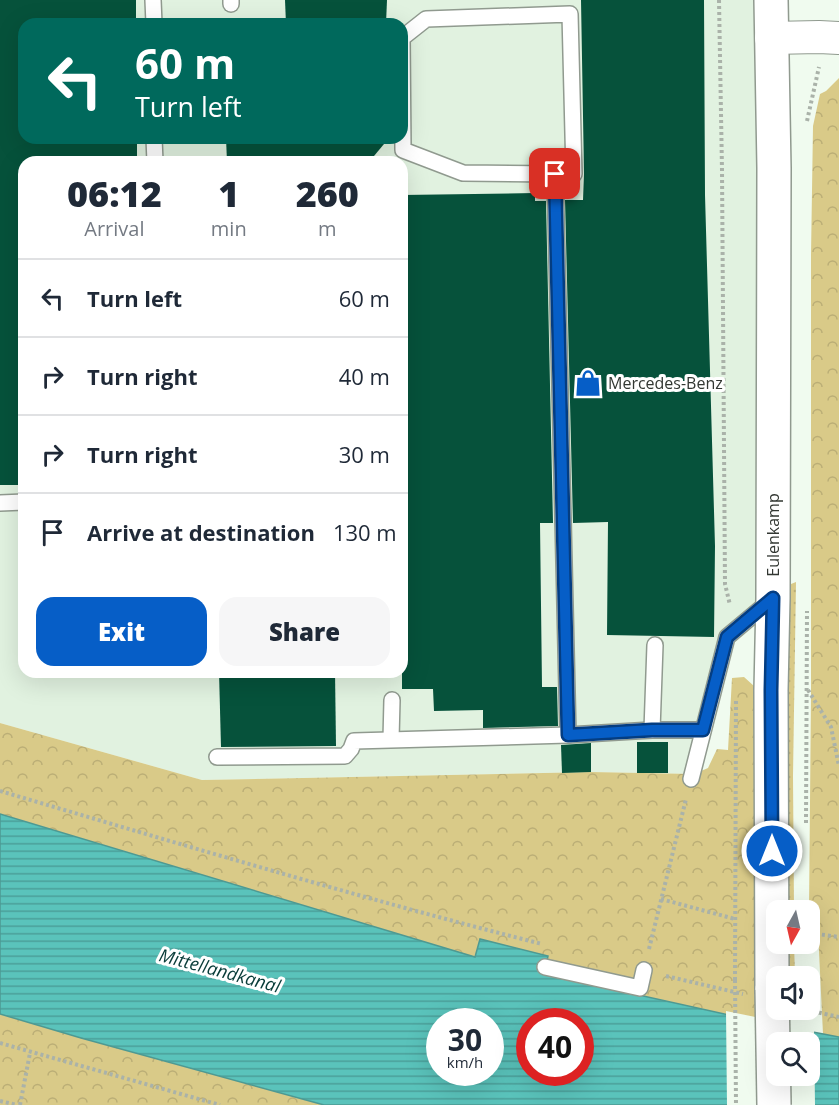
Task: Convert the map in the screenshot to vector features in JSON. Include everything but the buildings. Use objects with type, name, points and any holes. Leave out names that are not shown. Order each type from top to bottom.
[{"type":"street","name":"Eulenkamp","points":[[771,0],[774,168],[773,598],[758,992],[774,1105]]},
{"type":"street","points":[[771,38],[839,38]]},
{"type":"lane","points":[[153,0],[154,18]]},
{"type":"lane","points":[[408,33],[426,19],[570,14],[574,174]]},
{"type":"lane","points":[[403,144],[403,150],[463,172],[555,174],[568,735]]},
{"type":"lane","points":[[0,502],[18,502]]},
{"type":"lane","points":[[691,779],[727,637],[773,598]]},
{"type":"lane","points":[[652,730],[656,645]]},
{"type":"lane","points":[[391,739],[392,700]]},
{"type":"lane","points":[[217,757],[345,756],[354,741],[703,730]]},
{"type":"lane","points":[[545,967],[640,988],[644,970]]},
{"type":"path","points":[[719,0],[724,584],[736,629]]},
{"type":"path","points":[[807,689],[831,727],[839,766]]},
{"type":"path","points":[[736,698],[736,1105]]},
{"type":"path","points":[[691,779],[644,970],[758,992]]},
{"type":"path","points":[[0,791],[481,929]]},
{"type":"path","points":[[662,899],[735,919]]},
{"type":"path","points":[[820,935],[839,938]]},
{"type":"path","points":[[820,1013],[839,1017]]},
{"type":"path","points":[[0,1043],[220,1105]]},
{"type":"path","points":[[0,1101],[19,1105],[30,1053]]},
{"type":"shaded area","name":"Mercedes-Benz","points":[[0,0],[771,0],[773,598],[736,629],[694,774],[591,772],[202,780],[0,723]]},
{"type":"green space","points":[[839,78],[839,1037],[823,1034],[819,954],[820,900],[809,900],[813,126],[820,94]]},
{"type":"green space","points":[[796,582],[794,900],[785,900],[786,586]]},
{"type":"green space","points":[[744,677],[754,686],[756,1021],[543,974],[480,940],[475,957],[0,814],[0,723],[202,780],[591,772],[694,774],[708,768],[717,749],[728,750],[732,678]]},
{"type":"green space","points":[[785,954],[794,954],[795,966],[785,966]]},
{"type":"green space","points":[[0,1014],[81,1038],[324,1105],[0,1105]]},
{"type":"water","name":"Mittellandkanal","points":[[0,814],[475,957],[480,939],[548,956],[544,974],[813,1032],[766,1032],[766,1086],[820,1086],[820,1033],[839,1037],[839,1105],[324,1105],[0,1014]]},
{"type":"pier","points":[[726,1011],[814,1029],[814,1032],[766,1032],[766,1086],[815,1086],[815,1105],[727,1105]]},
{"type":"place","name":"Mercedes-Benz","points":[[588,383]]},
{"type":"route","points":[[555,174],[568,735],[652,730],[703,730],[727,637],[773,598],[772,851]]}]
